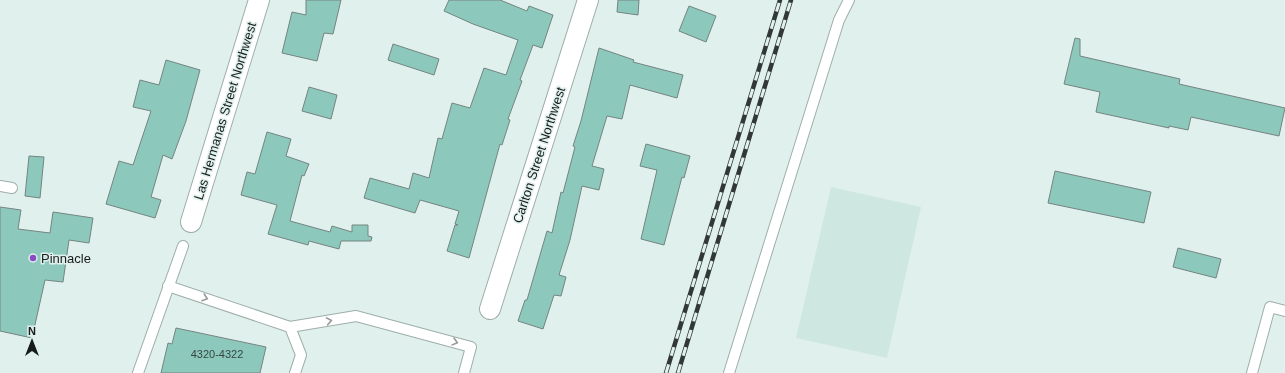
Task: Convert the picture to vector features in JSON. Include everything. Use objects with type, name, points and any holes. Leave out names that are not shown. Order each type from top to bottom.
[{"type":"street","name":"Las Hermanas Street Northwest","points":[[191,222],[259,0]]},
{"type":"street","name":"Carlton Street Northwest","points":[[490,309],[588,0]]},
{"type":"lane","points":[[729,373],[839,20],[849,0]]},
{"type":"lane","points":[[0,186],[12,188]]},
{"type":"lane","points":[[138,373],[183,246]]},
{"type":"lane","points":[[168,286],[290,327],[356,316],[471,347],[464,373]]},
{"type":"lane","points":[[1252,373],[1270,307],[1285,311]]},
{"type":"lane","points":[[290,327],[301,355],[296,373]]},
{"type":"shaded area","points":[[831,187],[921,207],[887,358],[796,338]]},
{"type":"building","points":[[306,0],[341,0],[333,34],[324,33],[317,61],[282,53],[292,12],[306,15]]},
{"type":"building","points":[[449,0],[500,0],[527,11],[529,6],[553,15],[542,48],[533,45],[520,80],[522,81],[508,119],[510,120],[502,145],[500,144],[469,258],[447,251],[455,225],[458,225],[455,224],[459,211],[420,200],[415,213],[364,198],[370,178],[409,189],[413,173],[429,178],[438,138],[442,139],[452,103],[470,108],[484,68],[506,75],[518,40],[473,24],[444,11]]},
{"type":"building","points":[[618,0],[639,0],[638,15],[617,12]]},
{"type":"building","points":[[689,6],[716,16],[706,42],[679,31]]},
{"type":"building","points":[[1075,38],[1080,39],[1080,56],[1180,79],[1179,84],[1285,108],[1279,136],[1191,117],[1188,130],[1169,126],[1169,128],[1096,112],[1100,92],[1064,84]]},
{"type":"building","points":[[393,44],[439,59],[434,75],[388,60]]},
{"type":"building","points":[[599,48],[634,60],[633,62],[683,75],[677,98],[630,85],[622,119],[607,116],[592,166],[604,169],[599,190],[582,186],[570,240],[559,275],[566,277],[561,296],[554,295],[543,329],[518,321],[525,300],[527,300],[547,231],[552,233],[561,192],[563,193],[575,147],[573,146],[581,121]]},
{"type":"building","points":[[166,60],[200,70],[186,121],[172,159],[163,155],[151,197],[161,200],[155,218],[106,204],[119,161],[133,165],[151,111],[133,107],[140,80],[159,85]]},
{"type":"building","points":[[309,87],[337,95],[331,119],[302,111]]},
{"type":"building","points":[[267,132],[291,139],[286,156],[309,164],[304,176],[302,175],[290,221],[330,232],[332,226],[352,232],[352,225],[368,225],[368,236],[372,237],[371,241],[341,241],[339,249],[309,241],[308,245],[268,234],[277,205],[241,195],[247,172],[255,174]]},
{"type":"building","points":[[646,144],[690,156],[684,178],[682,177],[664,245],[641,239],[657,170],[640,166]]},
{"type":"building","points":[[29,156],[44,157],[40,198],[25,196]]},
{"type":"building","points":[[1055,171],[1151,192],[1144,223],[1048,203]]},
{"type":"building","name":"Pinnacle","points":[[0,207],[21,210],[18,229],[50,233],[53,212],[93,218],[89,243],[69,240],[63,282],[45,280],[32,338],[0,331]]},
{"type":"building","points":[[1178,248],[1221,259],[1216,278],[1173,267]]},
{"type":"building","points":[[176,328],[266,347],[260,373],[161,373],[168,343],[172,344]]},
{"type":"railway","points":[[666,373],[780,0]]},
{"type":"railway","points":[[678,373],[791,0]]},
{"type":"place","name":"Pinnacle","points":[[33,258]]}]
